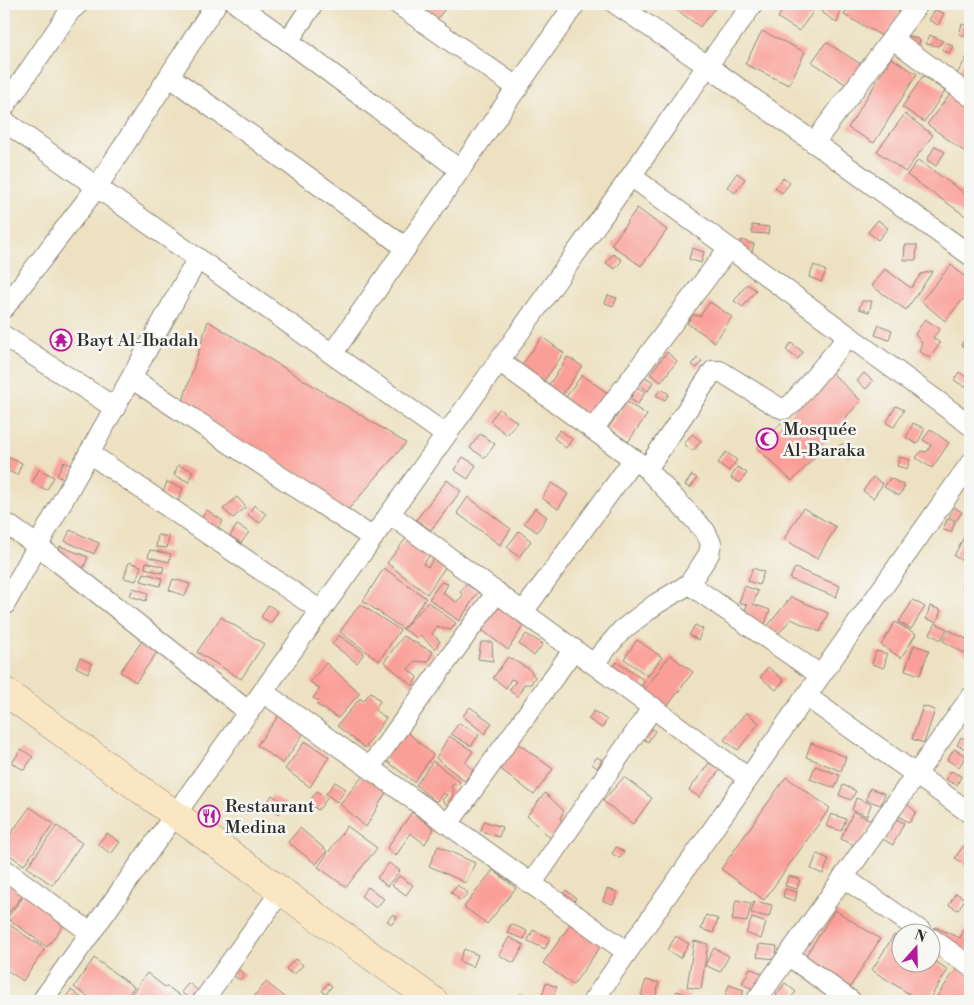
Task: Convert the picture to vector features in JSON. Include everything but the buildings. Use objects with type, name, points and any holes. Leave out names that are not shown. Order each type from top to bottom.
[{"type":"street","points":[[4,308],[97,187],[216,4]]},
{"type":"street","points":[[237,4],[288,40],[460,170]]},
{"type":"street","points":[[288,40],[313,4]]},
{"type":"street","points":[[398,4],[518,88]]},
{"type":"street","points":[[332,354],[575,4]]},
{"type":"street","points":[[616,4],[707,66],[970,255]]},
{"type":"street","points":[[42,1001],[753,4]]},
{"type":"street","points":[[814,143],[918,4]]},
{"type":"street","points":[[4,107],[69,6]]},
{"type":"street","points":[[893,39],[970,96]]},
{"type":"street","points":[[169,76],[406,248]]},
{"type":"street","points":[[4,121],[446,435]]},
{"type":"street","points":[[631,176],[970,424]]},
{"type":"street","points":[[593,429],[729,248]]},
{"type":"street","points":[[4,606],[198,258]]},
{"type":"street","points":[[4,336],[115,408]]},
{"type":"street","points":[[523,612],[713,371],[720,371],[776,406],[784,409],[792,404],[849,336]]},
{"type":"street","points":[[499,361],[641,464],[705,531],[711,543],[709,554],[689,584],[656,604],[622,630],[594,664]]},
{"type":"street","points":[[131,378],[373,538]]},
{"type":"street","points":[[89,454],[320,612]]},
{"type":"street","points":[[593,1001],[820,675],[970,464]]},
{"type":"street","points":[[390,514],[748,778]]},
{"type":"street","points":[[4,522],[38,546],[249,712]]},
{"type":"street","points":[[689,584],[820,675]]},
{"type":"street","points":[[370,767],[497,592]]},
{"type":"street","points":[[448,824],[574,649]]},
{"type":"street","points":[[4,692],[434,1001]]},
{"type":"street","points":[[263,692],[628,952]]},
{"type":"street","points":[[806,696],[970,813]]},
{"type":"street","points":[[756,1001],[970,698]]},
{"type":"street","points":[[532,883],[653,707]]},
{"type":"street","points":[[4,869],[91,933]]},
{"type":"street","points":[[843,877],[908,922]]},
{"type":"street","points":[[203,1001],[281,891]]},
{"type":"street","points":[[942,946],[970,966]]},
{"type":"street","points":[[788,955],[851,1001]]},
{"type":"place","name":"Bayt Al-Ibadah","points":[[61,340]]},
{"type":"place","name":"Mosquée Al-Baraka","points":[[767,439]]},
{"type":"place","name":"Restaurant Medina","points":[[209,816]]}]
